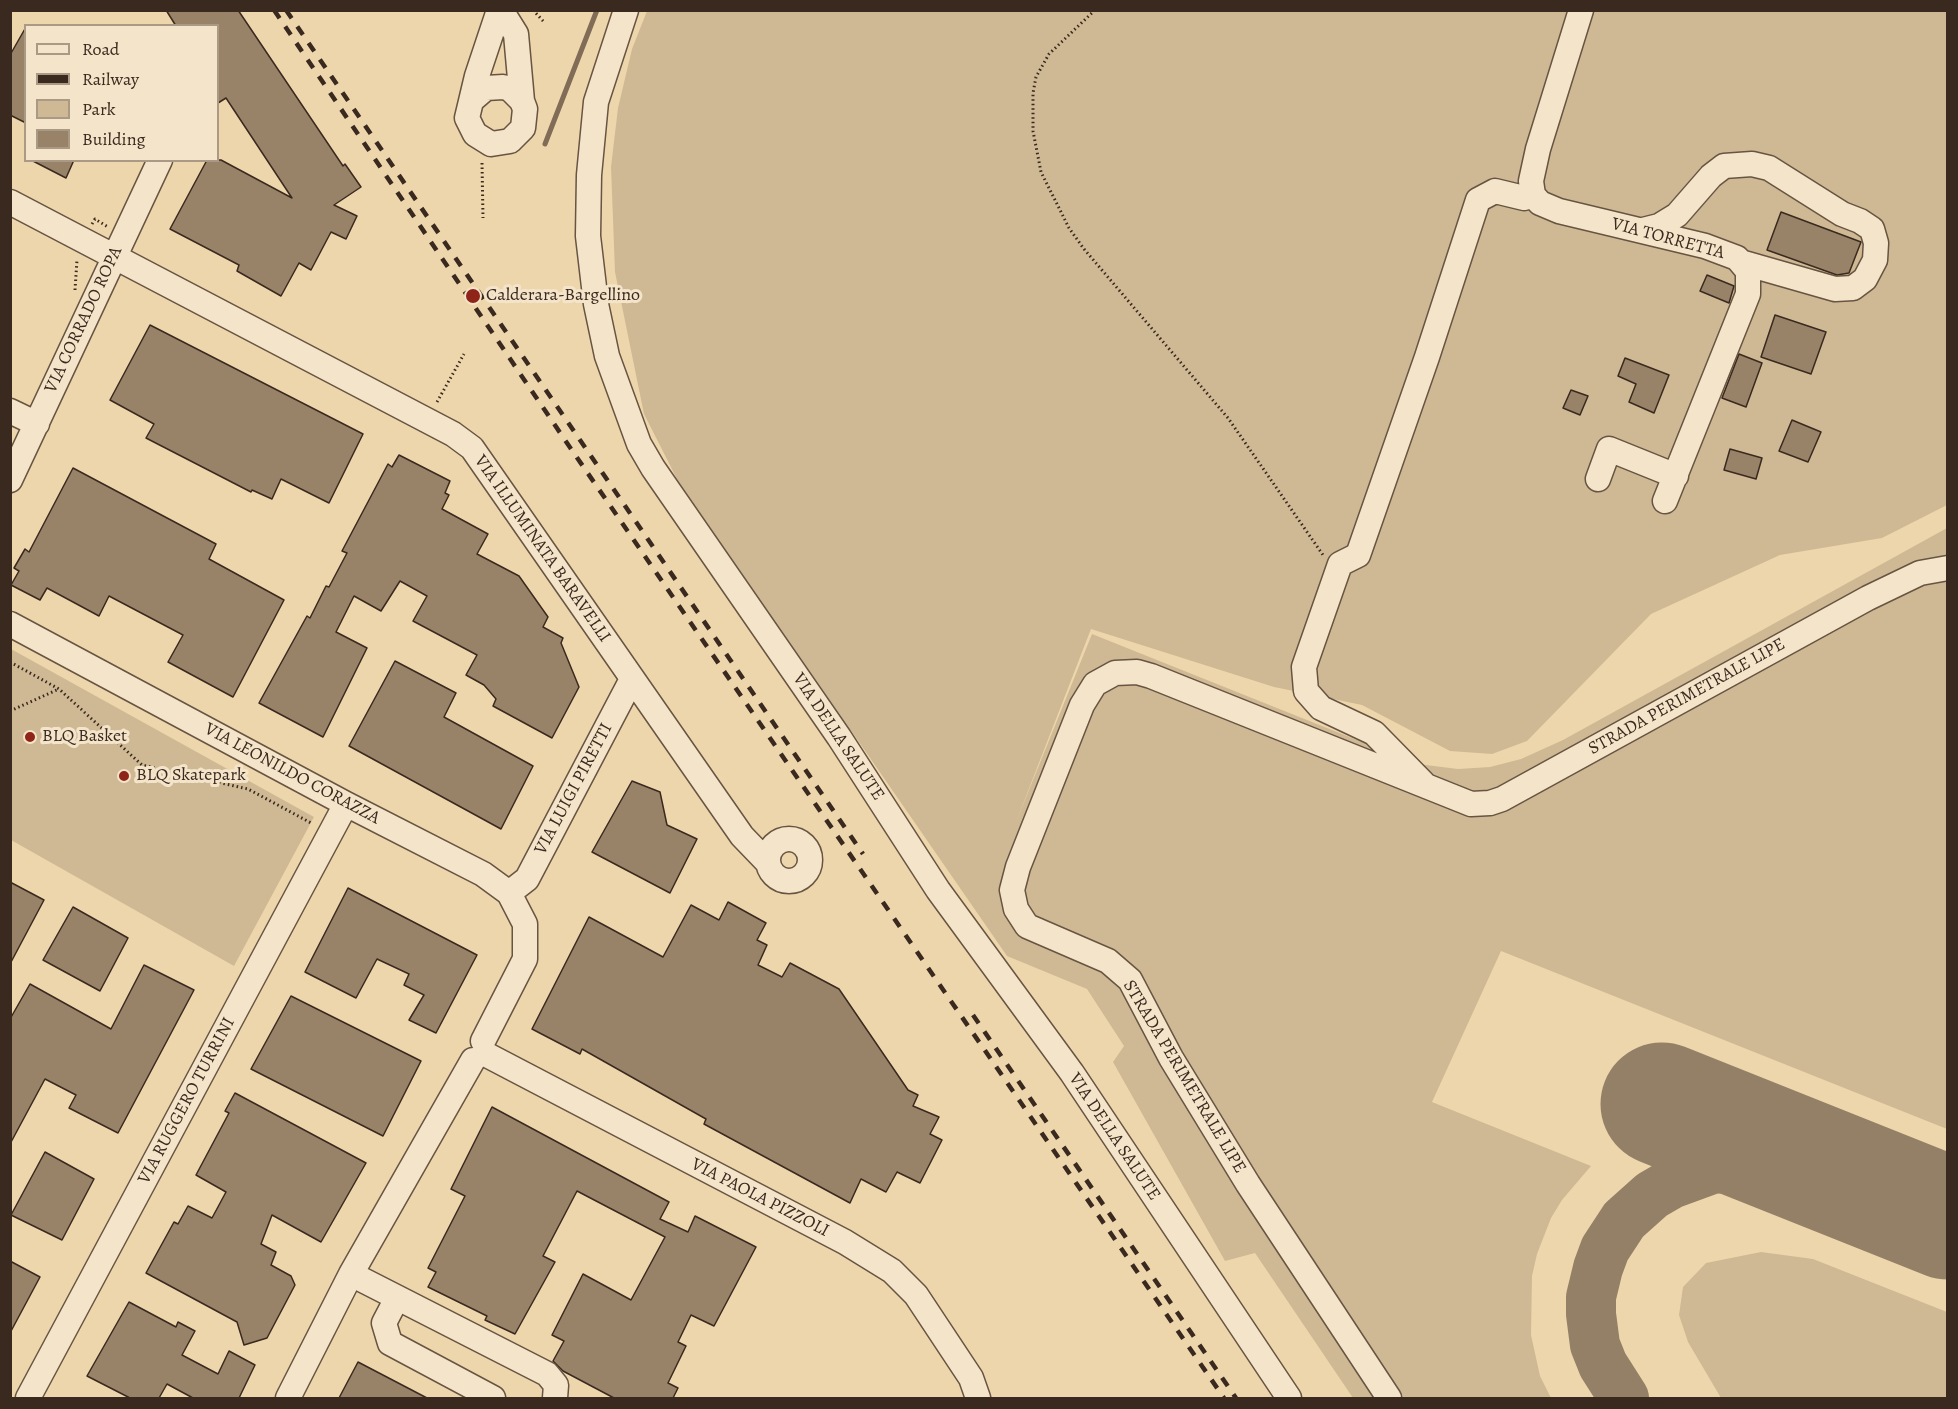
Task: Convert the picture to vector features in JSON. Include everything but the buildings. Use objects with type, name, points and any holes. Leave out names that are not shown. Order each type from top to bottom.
[{"type":"street","points":[[500,10],[516,34],[522,101],[526,119],[517,136],[501,144],[482,141],[470,127],[468,108],[500,10]]},
{"type":"street","name":"VIA DELLA SALUTE","points":[[626,10],[596,102],[589,175],[588,236],[596,304],[608,356],[639,444],[839,737],[938,890],[1072,1073],[1289,1398]]},
{"type":"street","points":[[1426,786],[1374,733],[1321,708],[1306,691],[1304,667],[1340,564],[1358,555],[1427,357],[1478,200],[1495,191],[1524,198],[1533,195],[1532,182],[1538,149],[1581,10]]},
{"type":"street","points":[[485,53],[492,72],[503,87]]},
{"type":"street","points":[[472,100],[486,88],[503,87],[510,89],[522,101]]},
{"type":"street","name":"VIA CORRADO ROPA","points":[[10,480],[159,162]]},
{"type":"street","points":[[1643,230],[1659,225],[1677,215],[1711,176],[1724,166],[1752,164],[1769,168],[1842,214],[1860,221],[1872,229],[1876,243],[1875,260],[1865,279],[1853,288],[1835,289],[1744,263]]},
{"type":"street","name":"VIA TORRETTA","points":[[1533,195],[1540,203],[1558,211],[1705,246],[1744,263],[1750,282],[1749,294],[1665,501]]},
{"type":"street","name":"VIA ILLUMINATA BARAVELLI","points":[[10,202],[84,240],[118,246],[463,441],[480,457],[742,836],[767,862]]},
{"type":"street","points":[[10,411],[37,424]]},
{"type":"street","points":[[1598,479],[1609,449],[1676,476]]},
{"type":"street","name":"STRADA PERIMETRALE LIPE","points":[[1389,1398],[1248,1184],[1175,1065],[1130,980],[1107,961],[1027,926],[1016,909],[1012,890],[1018,867],[1082,705],[1095,684],[1115,673],[1137,672],[1151,676],[1471,804],[1480,805],[1502,799],[1868,598],[1920,573],[1947,568]]},
{"type":"street","name":"VIA LEONILDO CORAZZA","points":[[10,624],[346,804],[483,874],[509,893],[525,924],[525,959],[494,1017]]},
{"type":"street","name":"VIA LUIGI PIRETTI","points":[[509,893],[527,879],[632,679]]},
{"type":"street","name":"VIA RUGGERO TURRINI","points":[[28,1398],[346,804]]},
{"type":"street","points":[[483,1059],[494,1017]]},
{"type":"street","points":[[288,1398],[351,1274],[495,1043],[494,1017]]},
{"type":"street","name":"VIA PAOLA PIZZOLI","points":[[483,1059],[845,1242],[892,1271],[916,1294],[971,1378],[978,1398]]},
{"type":"street","points":[[351,1274],[547,1374],[556,1385],[555,1398]]},
{"type":"street","points":[[397,1298],[384,1323],[390,1343],[493,1398]]},
{"type":"path","points":[[533,10],[544,22]]},
{"type":"path","points":[[1095,10],[1049,54],[1036,77],[1033,93],[1033,131],[1045,180],[1069,228],[1084,249],[1228,417],[1324,557],[1340,564]]},
{"type":"path","points":[[482,141],[483,218]]},
{"type":"path","points":[[74,296],[78,254],[95,219],[118,246]]},
{"type":"path","points":[[436,405],[464,354]]},
{"type":"path","points":[[10,662],[59,689],[142,765],[248,789],[331,833]]},
{"type":"path","points":[[10,711],[59,689]]},
{"type":"green space","points":[[647,11],[1947,11],[1947,505],[1882,538],[1780,555],[1651,614],[1527,741],[1492,754],[1450,751],[1362,705],[1274,687],[1091,629],[1016,822],[1092,634],[1367,744],[1377,728],[1418,764],[1458,769],[1490,767],[1521,759],[1563,740],[1947,528],[1947,1129],[1501,951],[1432,1102],[1591,1166],[1562,1200],[1551,1218],[1537,1254],[1532,1276],[1531,1335],[1540,1376],[1551,1398],[1353,1398],[1255,1253],[1225,1261],[1113,1062],[1124,1046],[1087,989],[1007,956],[677,479],[644,414],[615,272],[611,167],[618,108],[632,49]]},
{"type":"green space","name":"BLQ Skatepark","points":[[11,649],[314,817],[234,966],[11,840]]},
{"type":"green space","points":[[1761,1252],[1813,1259],[1947,1312],[1947,1398],[1721,1398],[1688,1342],[1679,1315],[1683,1287],[1706,1263]]},
{"type":"waterway","points":[[545,144],[597,10]]},
{"type":"taxiway","points":[[1624,1398],[1603,1365],[1595,1345],[1591,1314],[1591,1297],[1598,1268],[1605,1249],[1624,1220],[1652,1195],[1671,1184],[1712,1169],[1763,1164],[1839,1175]]},
{"type":"runway","points":[[1662,1104],[1948,1218]]},
{"type":"railway","points":[[274,10],[567,443],[1224,1398]]},
{"type":"railway","points":[[286,10],[863,854]]},
{"type":"railway","points":[[973,1015],[1236,1398]]},
{"type":"place","name":"Calderara-Bargellino","points":[[473,296]]},
{"type":"place","name":"BLQ Basket","points":[[30,737]]},
{"type":"place","name":"BLQ Skatepark","points":[[124,776]]}]
